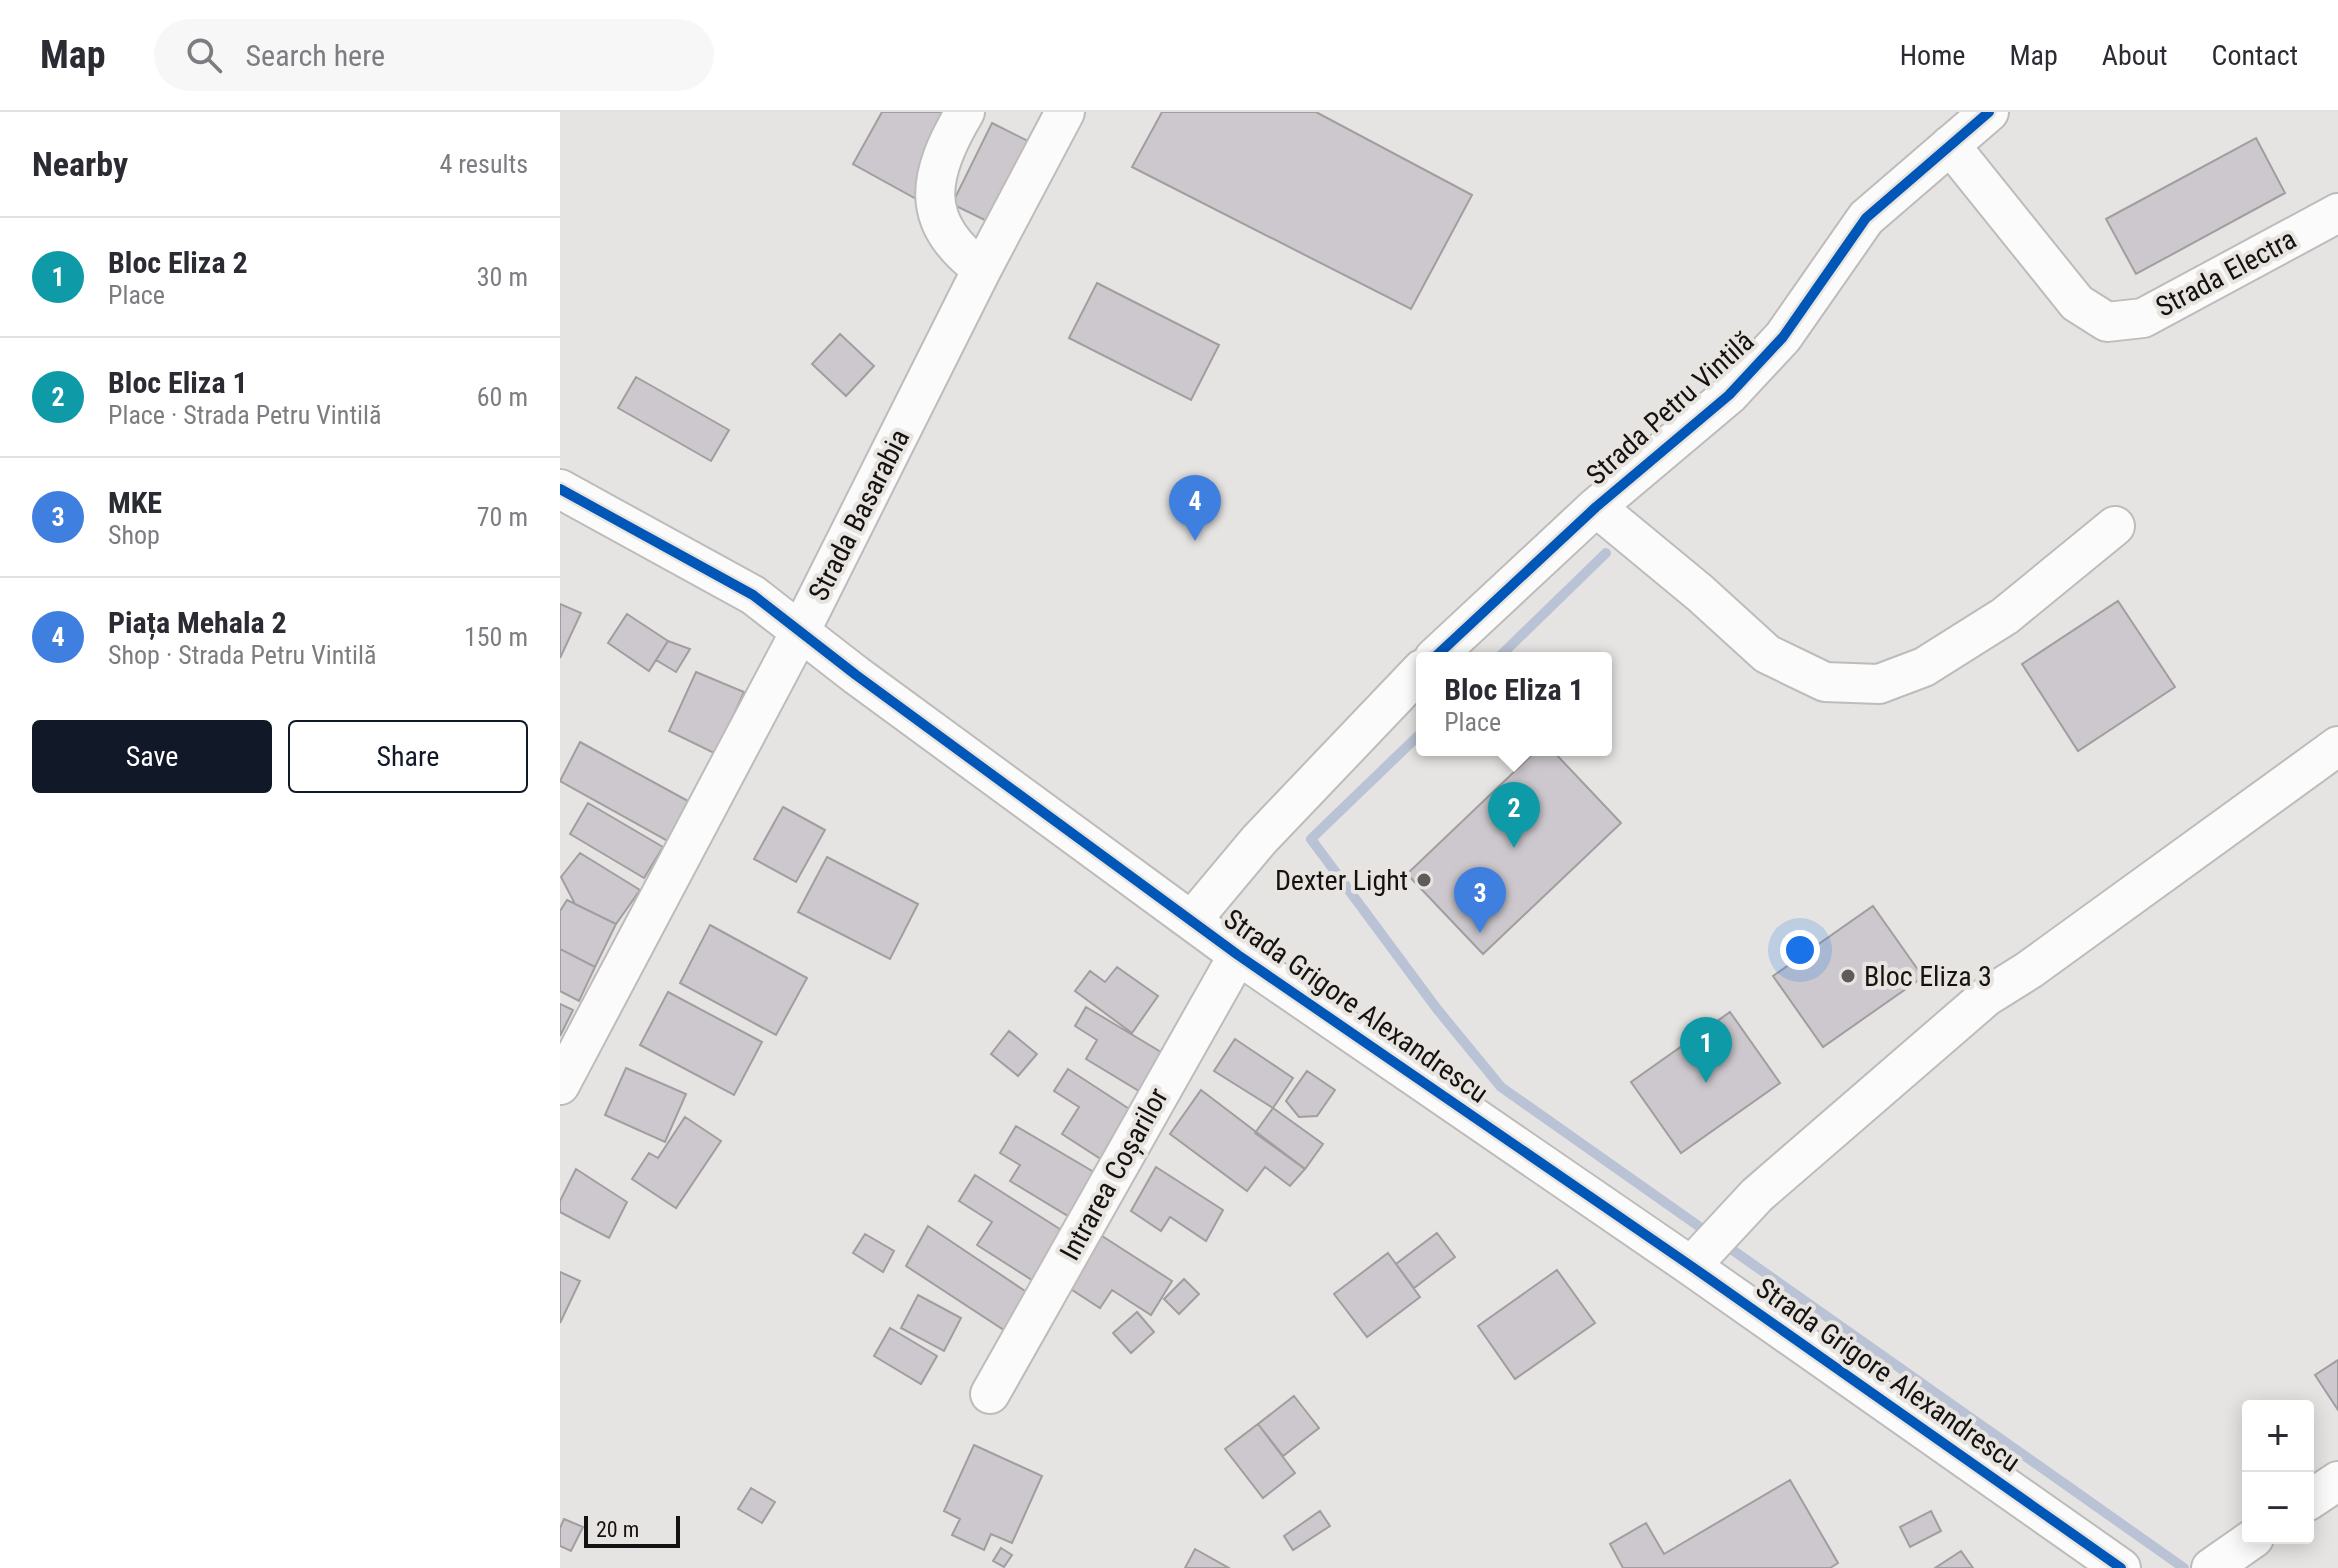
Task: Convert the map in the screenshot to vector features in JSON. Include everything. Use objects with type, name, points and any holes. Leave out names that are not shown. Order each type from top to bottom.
[{"type":"street","points":[[965,112],[951,136],[937,177],[934,208],[946,236],[961,254],[982,269]]},
{"type":"street","name":"Strada Basarabia","points":[[560,1085],[801,630],[982,269],[1065,112]]},
{"type":"street","name":"Strada Petru Vintilă","points":[[1440,652],[1596,507],[1729,395],[1783,337],[1866,218],[1989,112]]},
{"type":"street","name":"Strada Electra","points":[[1950,145],[2077,303],[2107,322],[2143,318],[2338,213]]},
{"type":"street","name":"Strada Grigore Alexandrescu","points":[[560,489],[753,595],[856,675],[1238,955],[1697,1260],[2121,1568]]},
{"type":"street","points":[[1596,507],[1700,593],[1767,654],[1825,682],[1879,684],[1924,667],[2005,616],[2115,526]]},
{"type":"street","points":[[1192,920],[1259,840],[1416,675]]},
{"type":"street","points":[[1697,1260],[1757,1195],[1986,997],[2042,961],[2338,746]]},
{"type":"street","name":"Intrarea Coșarilor","points":[[990,1394],[1238,955]]},
{"type":"street","points":[[2314,1497],[2338,1481]]},
{"type":"street","points":[[2211,1568],[2245,1544]]},
{"type":"building","points":[[882,112],[967,112],[918,200],[853,164]]},
{"type":"building","points":[[1162,112],[1316,112],[1472,195],[1411,309],[1132,167]]},
{"type":"building","points":[[992,123],[1038,146],[999,227],[952,204]]},
{"type":"building","points":[[2256,138],[2285,193],[2136,274],[2106,219]]},
{"type":"building","points":[[1097,283],[1219,345],[1191,400],[1069,338]]},
{"type":"building","points":[[840,334],[874,366],[846,396],[812,364]]},
{"type":"building","points":[[636,377],[729,430],[711,461],[618,408]]},
{"type":"building","points":[[2118,601],[2175,687],[2078,751],[2022,664]]},
{"type":"building","points":[[560,604],[581,613],[560,658]]},
{"type":"building","points":[[627,614],[668,641],[649,671],[608,643]]},
{"type":"building","points":[[668,641],[690,649],[676,672],[656,660]]},
{"type":"building","points":[[696,672],[744,692],[716,754],[669,731]]},
{"type":"building","points":[[580,742],[688,801],[668,841],[560,781]]},
{"type":"building","points":[[1531,756],[1558,756],[1621,823],[1483,954],[1407,874]]},
{"type":"building","points":[[588,803],[663,847],[644,878],[570,834]]},
{"type":"building","points":[[783,807],[825,830],[796,882],[754,859]]},
{"type":"building","points":[[580,853],[640,890],[616,924],[575,904],[561,877]]},
{"type":"building","points":[[827,857],[918,904],[890,959],[798,912]]},
{"type":"building","points":[[567,900],[616,924],[595,967],[560,949],[560,911]]},
{"type":"building","name":"Bloc Eliza 3","points":[[1873,906],[1923,977],[1823,1047],[1773,976]]},
{"type":"building","points":[[710,925],[807,978],[776,1035],[680,983]]},
{"type":"building","points":[[560,949],[595,967],[579,1001],[560,991]]},
{"type":"building","points":[[1117,967],[1158,996],[1132,1033],[1075,991],[1090,971],[1105,982]]},
{"type":"building","points":[[668,992],[762,1042],[734,1095],[640,1045]]},
{"type":"building","points":[[560,1004],[573,1010],[560,1036]]},
{"type":"building","points":[[1086,1007],[1171,1058],[1149,1097],[1086,1059],[1097,1040],[1075,1026]]},
{"type":"building","points":[[1730,1012],[1780,1083],[1681,1153],[1631,1082]]},
{"type":"building","points":[[1009,1031],[1037,1054],[1018,1076],[991,1054]]},
{"type":"building","points":[[1235,1039],[1293,1078],[1273,1108],[1214,1071]]},
{"type":"building","points":[[626,1068],[686,1094],[665,1142],[605,1115]]},
{"type":"building","points":[[1068,1069],[1137,1114],[1107,1163],[1062,1134],[1079,1107],[1054,1091]]},
{"type":"building","points":[[1307,1071],[1335,1090],[1317,1116],[1299,1117],[1286,1101]]},
{"type":"building","points":[[1201,1090],[1305,1169],[1290,1186],[1265,1167],[1247,1191],[1170,1134]]},
{"type":"building","points":[[1273,1108],[1323,1144],[1305,1169],[1255,1133]]},
{"type":"building","points":[[685,1117],[721,1141],[676,1208],[632,1179],[649,1153],[658,1158]]},
{"type":"building","points":[[1016,1126],[1099,1175],[1073,1219],[1010,1181],[1020,1165],[1000,1153]]},
{"type":"building","points":[[1156,1167],[1223,1210],[1206,1241],[1170,1217],[1161,1231],[1131,1211]]},
{"type":"building","points":[[576,1169],[627,1202],[609,1238],[560,1212],[560,1201]]},
{"type":"building","points":[[975,1175],[1066,1233],[1035,1282],[977,1245],[992,1222],[959,1201]]},
{"type":"building","points":[[928,1226],[1031,1295],[1010,1334],[906,1266]]},
{"type":"building","points":[[1437,1233],[1455,1257],[1414,1288],[1396,1264]]},
{"type":"building","points":[[865,1234],[894,1251],[883,1272],[853,1253]]},
{"type":"building","points":[[1099,1234],[1172,1281],[1151,1315],[1112,1290],[1100,1308],[1066,1286]]},
{"type":"building","points":[[1388,1253],[1420,1297],[1367,1337],[1334,1294]]},
{"type":"building","points":[[1557,1270],[1595,1323],[1515,1379],[1478,1326]]},
{"type":"building","points":[[560,1272],[580,1281],[560,1323]]},
{"type":"building","points":[[1184,1279],[1199,1294],[1179,1314],[1164,1299]]},
{"type":"building","points":[[918,1295],[961,1318],[944,1351],[901,1328]]},
{"type":"building","points":[[1137,1312],[1154,1332],[1131,1353],[1113,1333]]},
{"type":"building","points":[[890,1328],[937,1356],[921,1384],[874,1356]]},
{"type":"building","points":[[2338,1360],[2338,1410],[2315,1375]]},
{"type":"building","points":[[1294,1396],[1319,1428],[1283,1456],[1258,1424]]},
{"type":"building","points":[[1258,1424],[1295,1473],[1263,1498],[1225,1449]]},
{"type":"building","points":[[974,1445],[1042,1476],[1012,1543],[991,1534],[984,1550],[952,1535],[960,1519],[944,1511]]},
{"type":"building","points":[[1790,1480],[1838,1563],[1830,1568],[1623,1568],[1610,1544],[1646,1523],[1664,1554]]},
{"type":"building","points":[[751,1488],[775,1502],[762,1523],[738,1509]]},
{"type":"building","points":[[1320,1511],[1330,1526],[1293,1550],[1284,1536]]},
{"type":"building","points":[[1931,1511],[1941,1531],[1910,1547],[1900,1527]]},
{"type":"building","points":[[564,1519],[583,1527],[571,1551],[560,1546],[560,1528]]},
{"type":"building","points":[[1001,1548],[1012,1555],[1004,1567],[993,1561]]},
{"type":"building","points":[[1195,1549],[1229,1568],[1185,1568]]},
{"type":"building","points":[[1961,1551],[1973,1568],[1935,1568]]},
{"type":"waterway","points":[[1504,652],[1606,553]]},
{"type":"waterway","points":[[1416,738],[1311,839],[1437,1009],[1501,1087],[2184,1568]]},
{"type":"cycle path","points":[[1440,652],[1596,507],[1729,395],[1783,337],[1866,218],[1989,112]]},
{"type":"cycle path","points":[[560,489],[753,595],[856,675],[1238,955],[1691,1266],[2121,1568]]},
{"type":"place","name":"Piața Mehala 2","points":[[1195,541]]},
{"type":"place","name":"Bloc Eliza 1","points":[[1514,848]]},
{"type":"place","name":"Dexter Light","points":[[1424,880]]},
{"type":"place","name":"MKE","points":[[1480,933]]},
{"type":"place","name":"Bloc Eliza 3","points":[[1848,976]]},
{"type":"place","name":"Bloc Eliza 2","points":[[1706,1083]]}]
